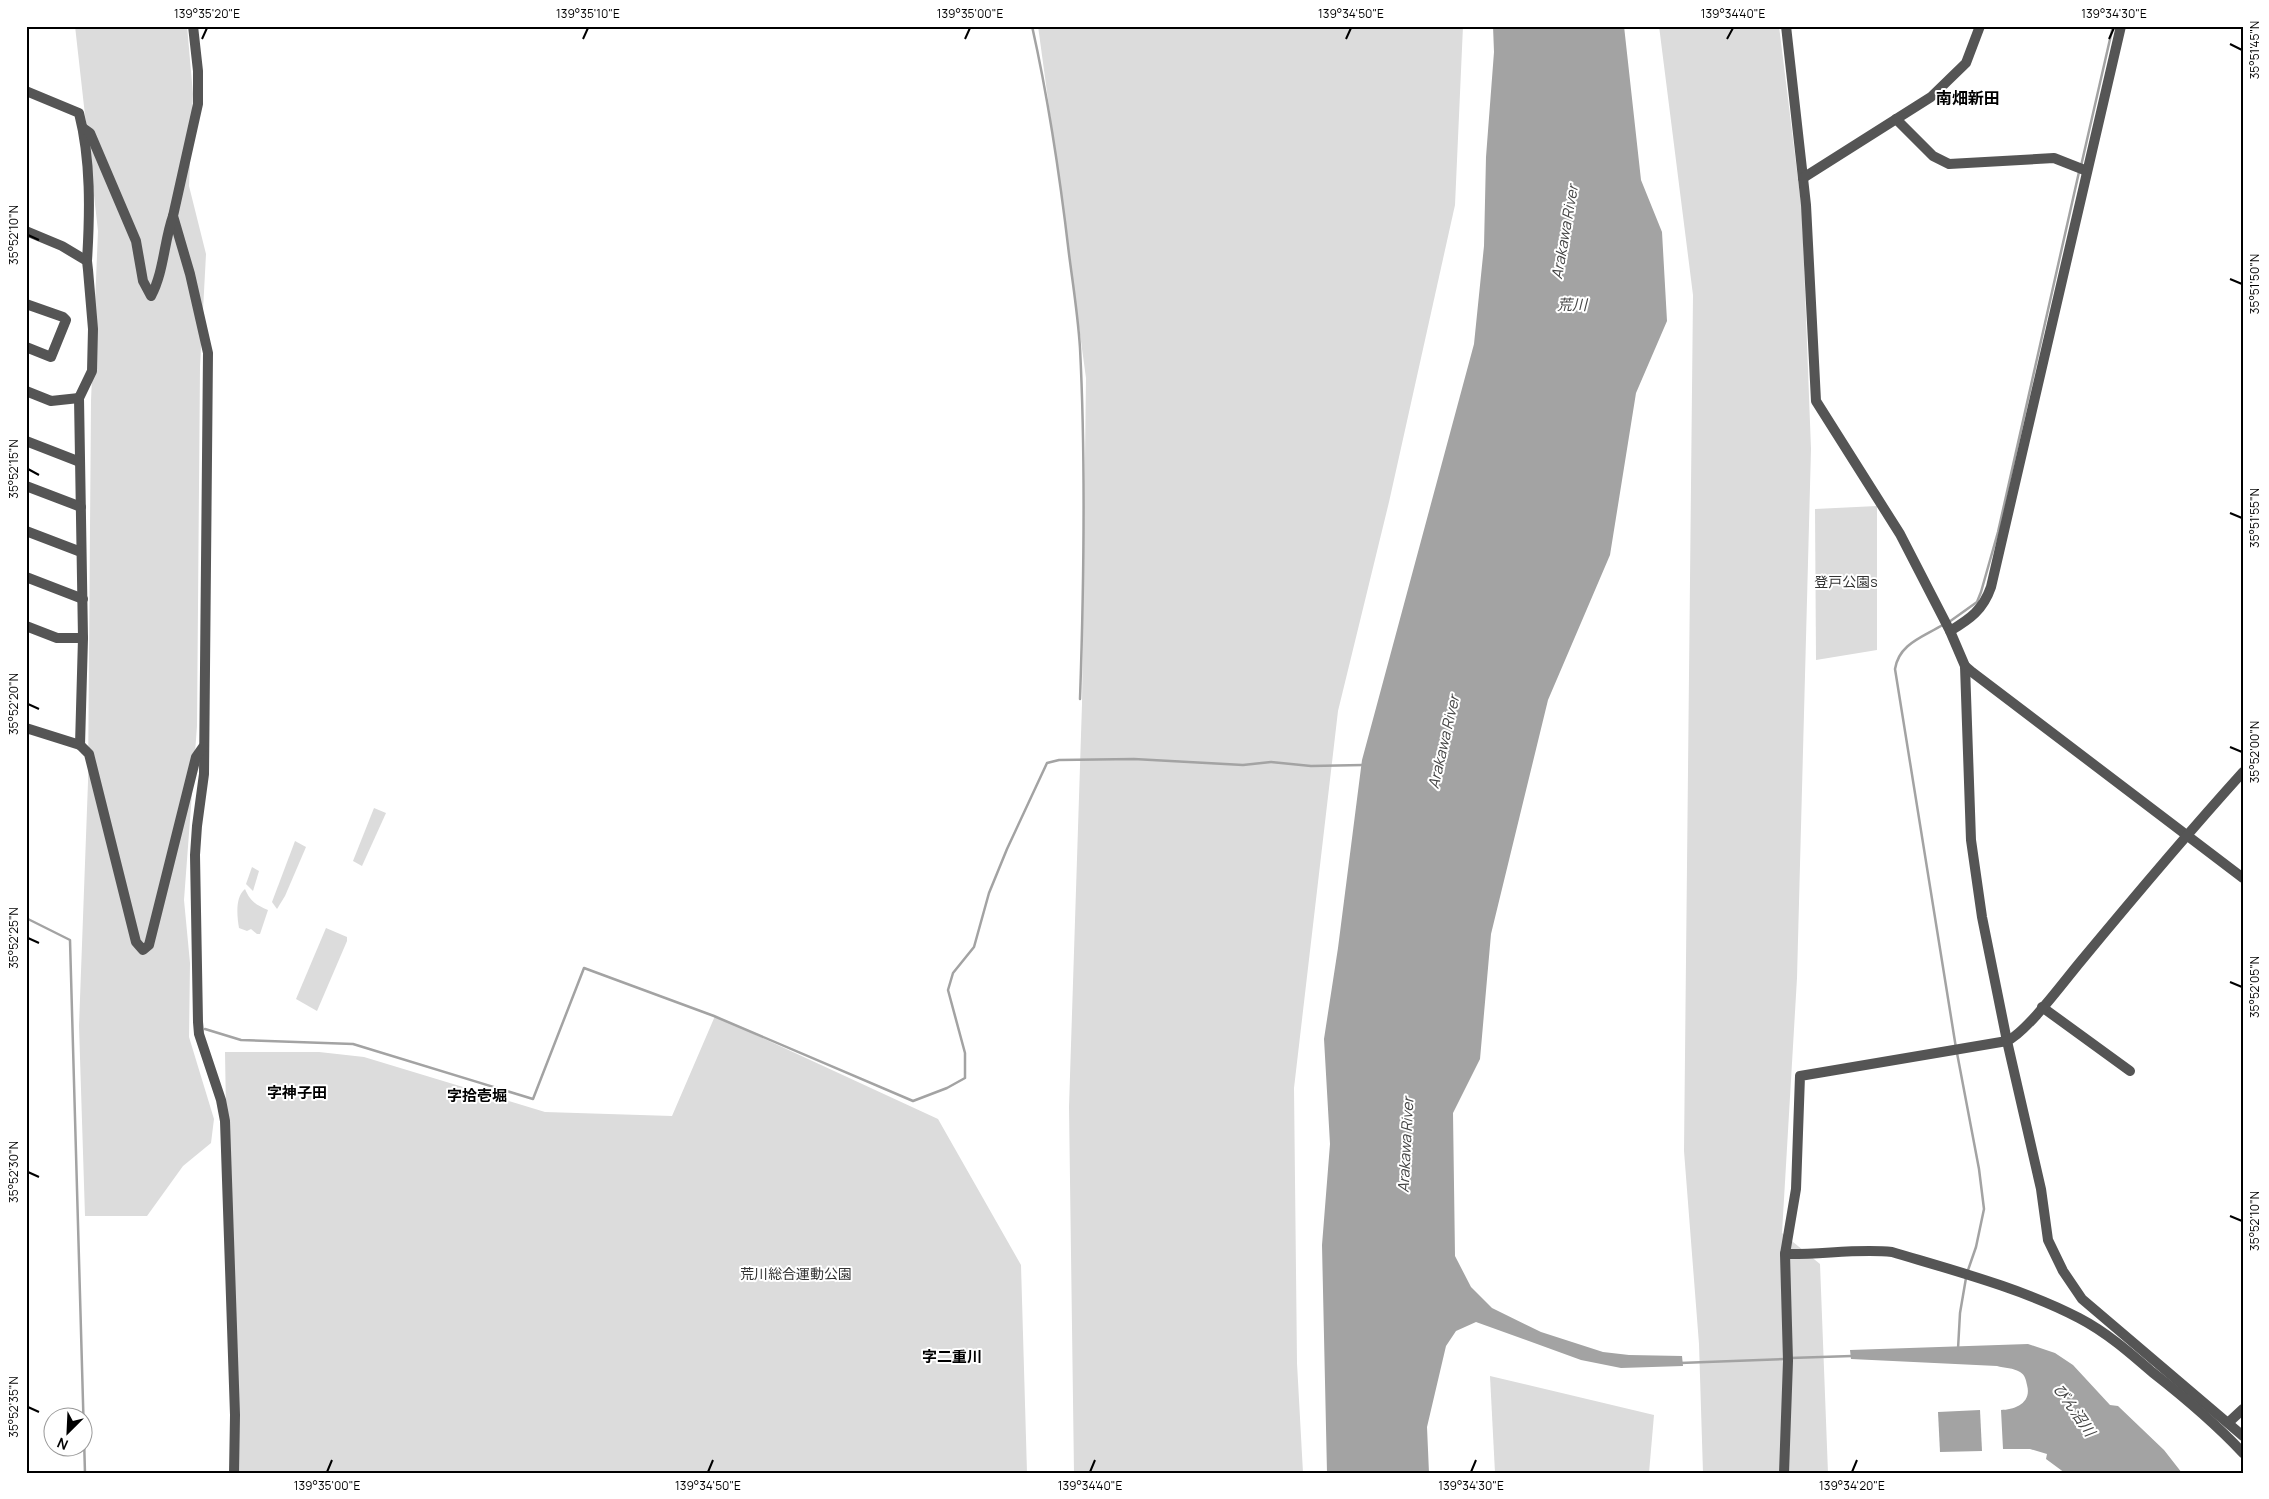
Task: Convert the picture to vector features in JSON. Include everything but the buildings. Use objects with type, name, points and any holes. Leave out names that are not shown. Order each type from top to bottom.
[{"type":"street","points":[[83,128],[90,133],[136,241],[143,282],[151,296],[157,285],[166,234],[173,216],[198,104],[198,71],[193,26]]},
{"type":"street","points":[[1786,26],[1810,260],[1816,402],[1881,502],[1950,631],[1966,666],[2185,836],[2243,878]]},
{"type":"street","points":[[1803,178],[1931,97],[1959,71],[1971,53],[1980,26]]},
{"type":"street","points":[[1950,631],[1973,617],[1981,608],[1991,587],[2085,170],[2121,26]]},
{"type":"street","points":[[26,91],[79,113],[83,128],[90,214],[87,261],[93,329],[92,372],[79,398],[83,599],[80,745]]},
{"type":"street","points":[[1896,119],[1933,156],[1949,164],[2054,158],[2085,170]]},
{"type":"street","points":[[173,216],[190,274],[208,353],[204,774],[195,855],[198,1022],[199,1034],[221,1100],[225,1120],[235,1415],[234,1473]]},
{"type":"street","points":[[26,231],[62,246],[87,261]]},
{"type":"street","points":[[26,304],[64,318],[66,322],[51,357],[26,347]]},
{"type":"street","points":[[26,391],[51,401],[79,398]]},
{"type":"street","points":[[26,441],[80,462]]},
{"type":"street","points":[[26,486],[81,508]]},
{"type":"street","points":[[26,531],[81,552]]},
{"type":"street","points":[[26,577],[83,599]]},
{"type":"street","points":[[26,626],[58,638],[83,638]]},
{"type":"street","points":[[1966,666],[1967,755],[1973,863],[2007,1041],[2041,1189],[2046,1233],[2063,1271],[2076,1292],[2092,1309],[2229,1422],[2243,1436]]},
{"type":"street","points":[[26,728],[80,745],[87,750],[93,765],[136,942],[143,950],[149,945],[196,757],[203,746]]},
{"type":"street","points":[[1784,1473],[1788,1361],[1785,1254],[1796,1188],[1800,1076],[2007,1041],[2014,1038],[2042,1008],[2185,836],[2243,772]]},
{"type":"street","points":[[2042,1008],[2130,1071]]},
{"type":"street","points":[[1785,1254],[1815,1255],[1876,1250],[1892,1252],[2026,1295],[2057,1307],[2094,1327],[2124,1348],[2218,1428],[2243,1453]]},
{"type":"street","points":[[2229,1422],[2243,1409]]},
{"type":"green space","points":[[75,26],[187,26],[193,94],[189,186],[206,254],[200,367],[197,726],[184,900],[190,963],[189,1037],[214,1119],[211,1143],[183,1166],[147,1216],[85,1216],[79,1026],[88,782],[91,401],[98,231]]},
{"type":"green space","points":[[1038,26],[1463,26],[1455,205],[1389,502],[1338,711],[1294,1088],[1297,1363],[1303,1473],[1074,1473],[1069,1107],[1082,704],[1086,378]]},
{"type":"green space","points":[[1659,26],[1779,26],[1802,212],[1811,449],[1797,978],[1782,1233],[1820,1264],[1828,1473],[1703,1473],[1699,1344],[1684,1151],[1693,295]]},
{"type":"green space","name":"登戸公園s","points":[[1877,506],[1877,650],[1816,660],[1815,509]]},
{"type":"green space","points":[[374,808],[386,813],[362,866],[353,861]]},
{"type":"green space","points":[[295,841],[306,847],[285,896],[277,909],[272,902]]},
{"type":"green space","points":[[252,867],[259,871],[253,891],[246,884]]},
{"type":"green space","points":[[245,889],[254,902],[268,910],[260,934],[251,929],[247,931],[239,928],[238,902]]},
{"type":"green space","points":[[326,928],[347,937],[347,941],[317,1011],[296,999]]},
{"type":"green space","name":"荒川総合運動公園","points":[[715,1016],[938,1119],[1021,1265],[1027,1473],[232,1473],[225,1052],[319,1052],[364,1057],[545,1112],[672,1116]]},
{"type":"green space","points":[[1490,1376],[1654,1415],[1649,1473],[1495,1473]]},
{"type":"water","name":"荒川","points":[[1493,26],[1624,26],[1641,180],[1662,232],[1667,321],[1636,393],[1610,555],[1548,700],[1491,934],[1480,1059],[1453,1113],[1455,1256],[1471,1287],[1492,1308],[1541,1332],[1603,1352],[1629,1355],[1682,1356],[1683,1366],[1621,1368],[1581,1360],[1476,1322],[1456,1331],[1446,1346],[1427,1427],[1429,1473],[1327,1473],[1322,1245],[1330,1144],[1324,1039],[1338,948],[1362,760],[1474,344],[1484,246],[1486,157],[1494,52]]},
{"type":"water","name":"びん沼川","points":[[2028,1344],[2055,1353],[2073,1365],[2110,1405],[2118,1406],[2164,1450],[2182,1473],[2065,1473],[2046,1459],[2047,1454],[2030,1449],[2003,1449],[2001,1410],[2017,1407],[2025,1401],[2027,1396],[2026,1381],[2020,1372],[1997,1366],[1851,1359],[1850,1350]]},
{"type":"water","points":[[1980,1410],[1982,1451],[1940,1452],[1938,1412]]},
{"type":"waterway","points":[[1032,26],[1044,83],[1058,168],[1080,348],[1084,524],[1080,699]]},
{"type":"waterway","points":[[2081,166],[2113,26]]},
{"type":"waterway","points":[[1949,622],[1977,602],[1981,592],[1998,532],[2079,172]]},
{"type":"waterway","points":[[1944,624],[1907,647],[1897,660],[1895,669],[1956,1048]]},
{"type":"waterway","points":[[205,1029],[241,1040],[353,1044],[533,1099],[584,968],[714,1016],[913,1101],[947,1088],[965,1078],[965,1053],[948,990],[953,973],[974,947],[989,893],[1047,763],[1059,760],[1134,759],[1243,765],[1271,762],[1311,766],[1363,765]]},
{"type":"waterway","points":[[26,918],[70,940],[85,1473]]},
{"type":"waterway","points":[[1957,1053],[1979,1169],[1984,1209],[1976,1247],[1967,1273]]},
{"type":"waterway","points":[[1958,1349],[1960,1313],[1966,1278]]},
{"type":"waterway","points":[[1790,1358],[1852,1356]]},
{"type":"waterway","points":[[1680,1363],[1785,1359]]},
{"type":"district","name":"南畑新田","points":[[1968,98]]},
{"type":"district","name":"字神子田","points":[[297,1093]]},
{"type":"district","name":"字拾壱堀","points":[[477,1096]]},
{"type":"district","name":"字二重川","points":[[952,1357]]},
{"type":"water label","name":"Arakawa River","points":[[1565,232]]},
{"type":"water label","name":"Arakawa River","points":[[1444,742]]},
{"type":"water label","name":"Arakawa River","points":[[1406,1145]]}]
